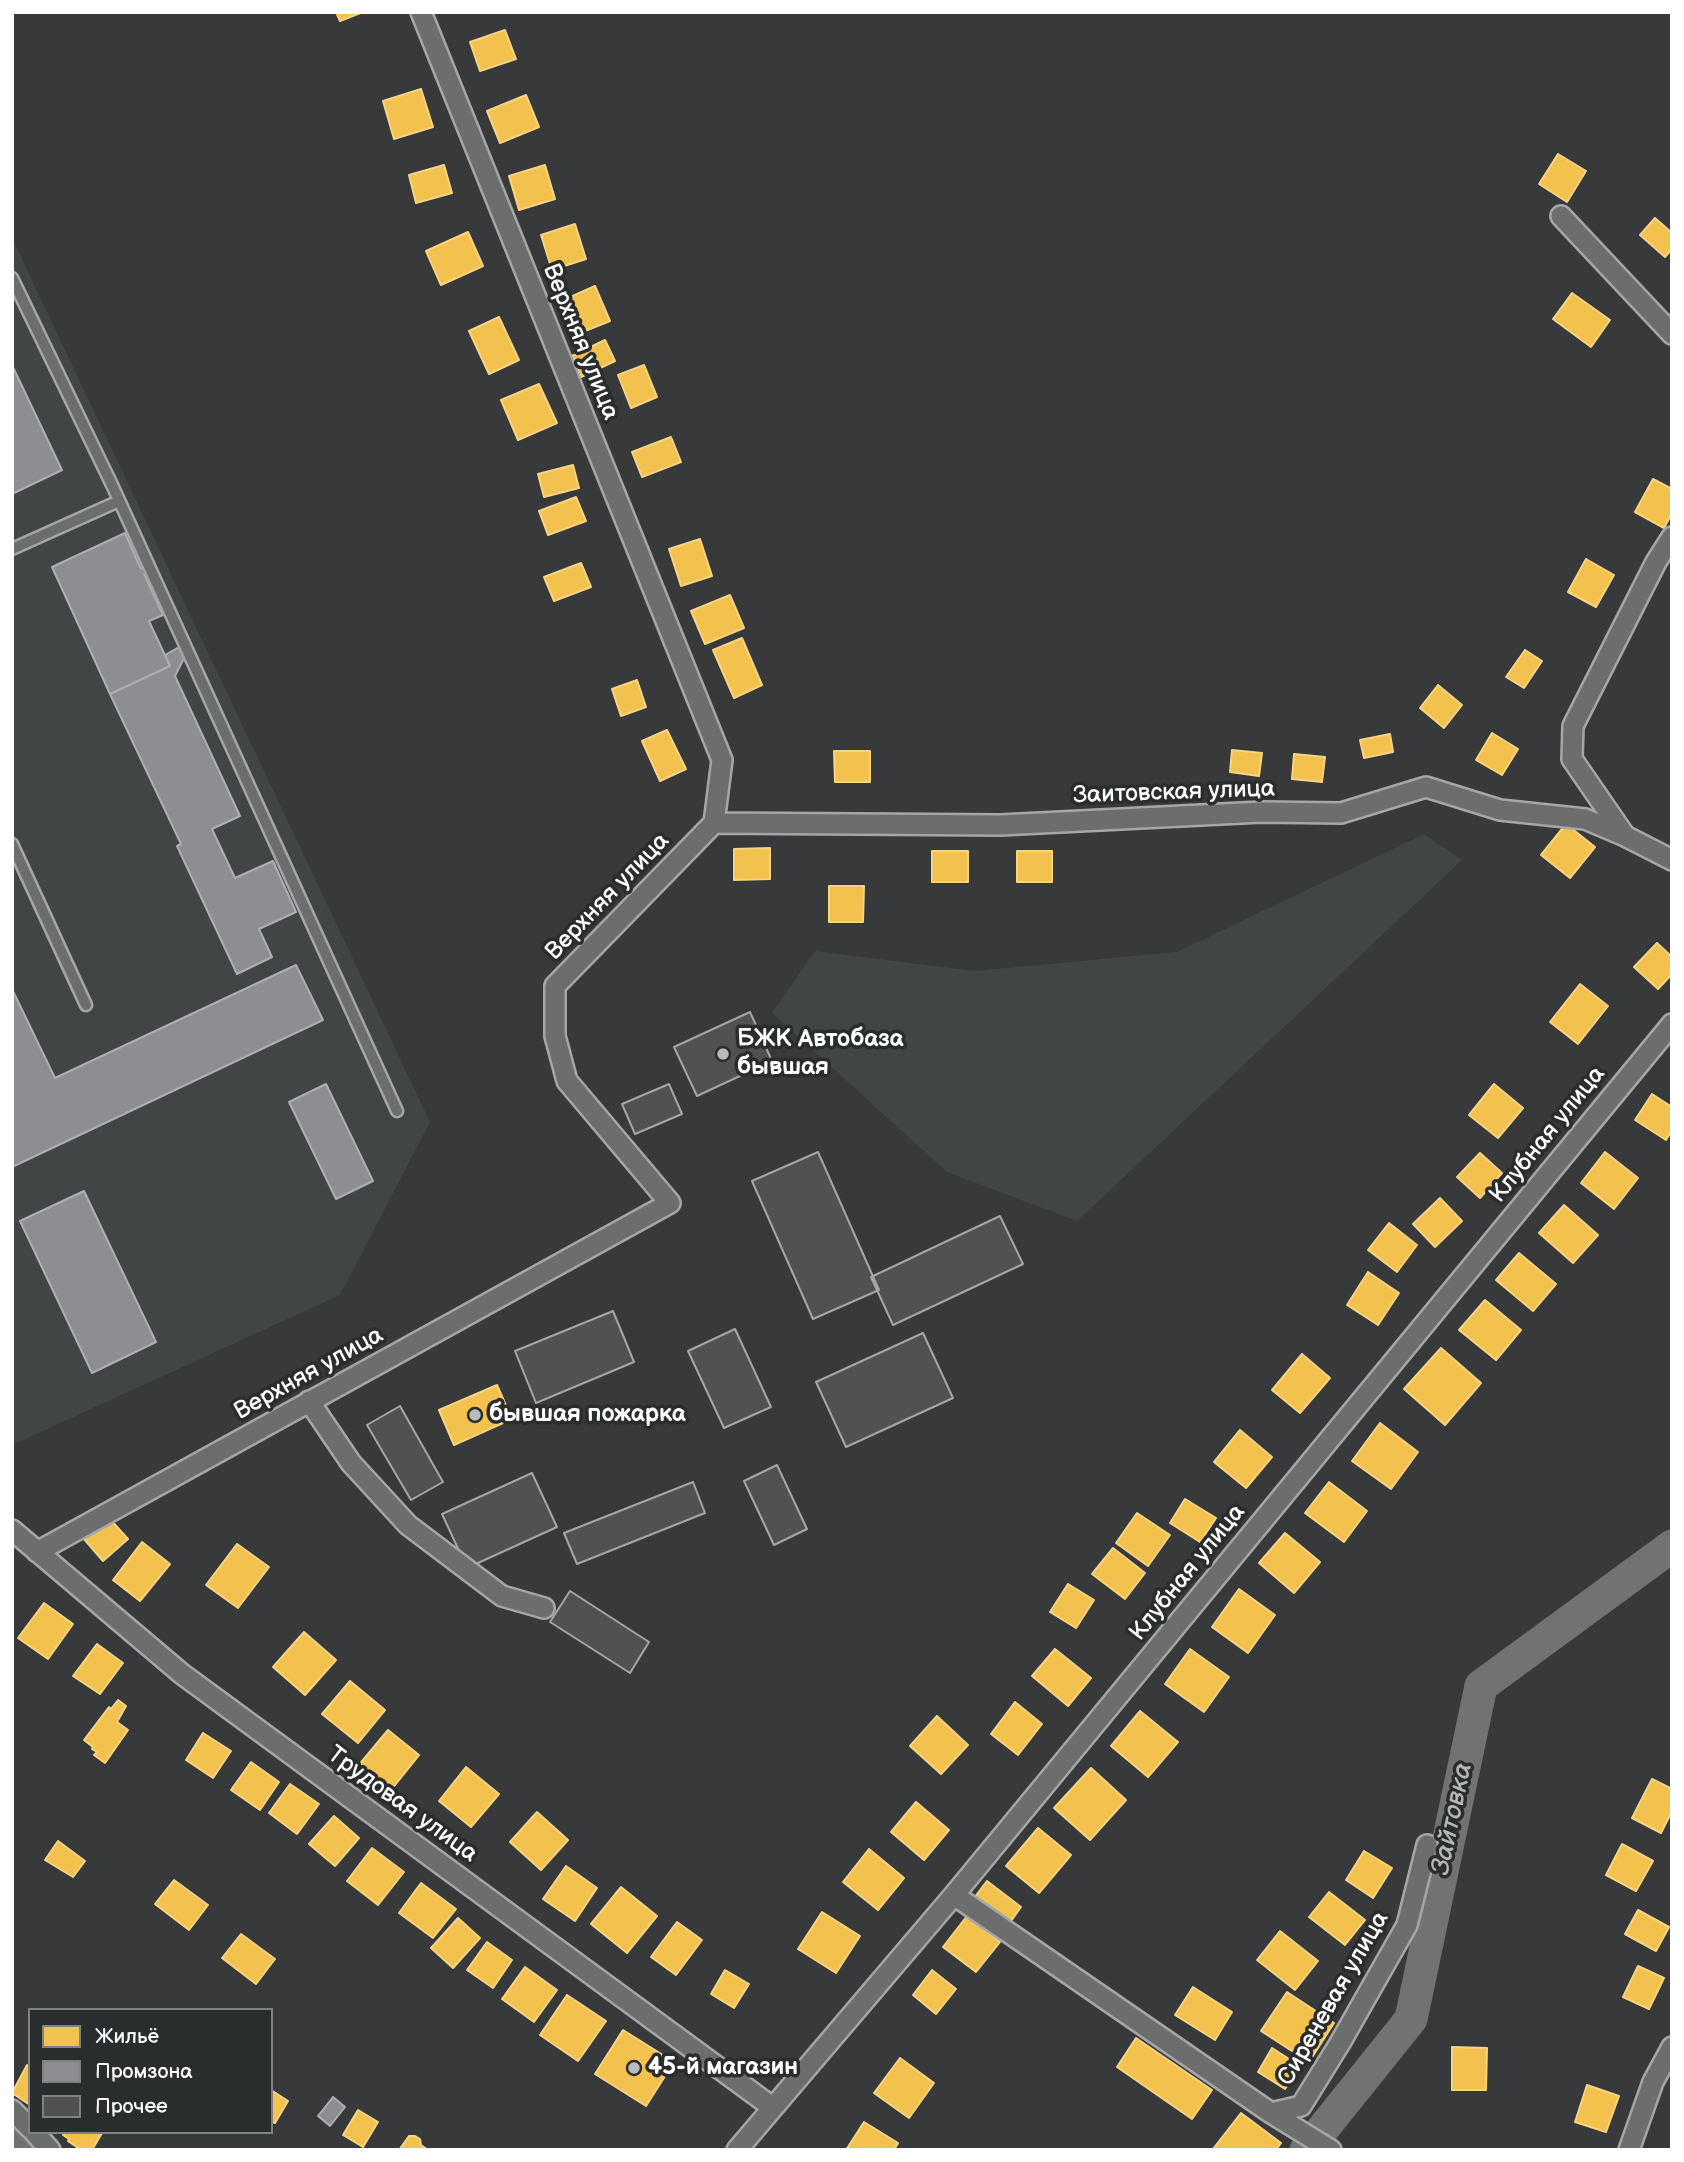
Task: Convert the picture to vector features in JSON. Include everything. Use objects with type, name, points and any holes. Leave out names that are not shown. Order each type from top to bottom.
[{"type":"street","name":"Верхняя улица","points":[[37,1552],[670,1203],[568,1081],[555,1036],[555,986],[714,823],[722,760],[421,12]]},
{"type":"street","points":[[1561,216],[1672,334]]},
{"type":"street","name":"Заитовская улица","points":[[1625,836],[1572,759],[1573,726],[1656,562],[1672,537]]},
{"type":"street","name":"Заитовская улица","points":[[714,823],[1000,825],[1262,812],[1341,813],[1426,787],[1500,810],[1586,819],[1672,860]]},
{"type":"street","name":"Клубная улица","points":[[737,2150],[954,1895],[1672,1024]]},
{"type":"street","points":[[309,1401],[351,1463],[408,1525],[502,1596],[544,1608]]},
{"type":"street","name":"Трудовая улица","points":[[12,1530],[182,1674],[772,2107]]},
{"type":"street","name":"Сиреневая улица","points":[[1271,2113],[1301,2106],[1340,2043],[1407,1924],[1427,1845]]},
{"type":"street","points":[[954,1895],[1271,2113],[1331,2150]]},
{"type":"street","points":[[1629,2150],[1653,2082],[1672,2047]]},
{"type":"street","points":[[12,2110],[28,2126]]},
{"type":"street","points":[[36,2134],[50,2150]]},
{"type":"lane","points":[[12,278],[119,501],[397,1111]]},
{"type":"lane","points":[[12,549],[119,501]]},
{"type":"lane","points":[[12,844],[86,1005]]},
{"type":"shaded area","points":[[12,238],[430,1122],[340,1295],[12,1445]]},
{"type":"shaded area","points":[[1424,834],[1462,860],[1077,1221],[947,1172],[772,1013],[815,951],[974,971],[1177,952]]},
{"type":"building: Жильё","points":[[336,12],[363,12],[340,21]]},
{"type":"building: Жильё","points":[[505,30],[516,59],[480,71],[470,42]]},
{"type":"building: Жильё","points":[[421,89],[433,127],[394,139],[383,101]]},
{"type":"building: Жильё","points":[[526,95],[539,127],[500,143],[487,111]]},
{"type":"building: Жильё","points":[[1558,154],[1586,171],[1567,202],[1539,184]]},
{"type":"building: Жильё","points":[[444,165],[452,193],[416,203],[409,175]]},
{"type":"building: Жильё","points":[[545,165],[555,199],[519,210],[509,176]]},
{"type":"building: Жильё","points":[[1655,218],[1672,233],[1672,249],[1665,257],[1640,235]]},
{"type":"building: Жильё","points":[[575,224],[586,259],[552,270],[541,235]]},
{"type":"building: Жильё","points":[[468,232],[483,266],[441,285],[426,251]]},
{"type":"building: Жильё","points":[[595,286],[610,321],[580,333],[566,299]]},
{"type":"building: Жильё","points":[[1572,293],[1610,320],[1591,347],[1553,319]]},
{"type":"building: Жильё","points":[[499,317],[519,360],[489,374],[469,331]]},
{"type":"building: Жильё","points":[[605,340],[615,361],[581,377],[572,356]]},
{"type":"building: Жильё","points":[[644,365],[657,397],[631,408],[618,375]]},
{"type":"building: Жильё","points":[[539,384],[557,423],[518,440],[501,400]]},
{"type":"building: Жильё","points":[[671,437],[681,462],[642,477],[632,452]]},
{"type":"building: Жильё","points":[[573,465],[579,488],[544,497],[538,474]]},
{"type":"building: Жильё","points":[[1653,479],[1672,489],[1672,513],[1664,528],[1635,512]]},
{"type":"building: Жильё","points":[[576,497],[586,521],[548,535],[539,511]]},
{"type":"building: Жильё","points":[[700,539],[712,576],[681,586],[669,549]]},
{"type":"building: Жильё","points":[[1586,559],[1614,575],[1596,607],[1568,592]]},
{"type":"building: Жильё","points":[[581,563],[591,587],[554,601],[544,577]]},
{"type":"building: Жильё","points":[[730,595],[744,628],[705,644],[691,611]]},
{"type":"building: Жильё","points":[[742,638],[762,685],[734,698],[713,650]]},
{"type":"building: Жильё","points":[[1525,650],[1542,661],[1524,688],[1506,677]]},
{"type":"building: Жильё","points":[[637,680],[646,707],[621,716],[612,689]]},
{"type":"building: Жильё","points":[[1438,685],[1462,705],[1444,728],[1420,708]]},
{"type":"building: Жильё","points":[[667,730],[686,769],[660,781],[642,741]]},
{"type":"building: Жильё","points":[[1492,733],[1518,749],[1502,775],[1476,760]]},
{"type":"building: Жильё","points":[[1390,734],[1393,752],[1364,758],[1360,740]]},
{"type":"building: Жильё","points":[[1232,750],[1262,753],[1259,776],[1230,772]]},
{"type":"building: Жильё","points":[[834,751],[870,751],[870,782],[835,782]]},
{"type":"building: Жильё","points":[[1294,754],[1325,757],[1322,782],[1292,779]]},
{"type":"building: Жильё","points":[[1566,824],[1595,847],[1570,878],[1541,855]]},
{"type":"building: Жильё","points":[[770,848],[770,879],[734,880],[734,849]]},
{"type":"building: Жильё","points":[[932,851],[968,851],[968,882],[932,882]]},
{"type":"building: Жильё","points":[[1017,851],[1052,851],[1052,882],[1017,882]]},
{"type":"building: Жильё","points":[[829,886],[864,886],[863,922],[829,922]]},
{"type":"building: Жильё","points":[[1657,943],[1672,957],[1672,974],[1658,989],[1634,967]]},
{"type":"building: Жильё","points":[[1580,984],[1608,1006],[1578,1044],[1550,1022]]},
{"type":"building: Жильё","points":[[1494,1084],[1523,1108],[1498,1138],[1469,1115]]},
{"type":"building: Жильё","points":[[1652,1094],[1672,1107],[1672,1130],[1666,1140],[1635,1120]]},
{"type":"building: Жильё","points":[[1605,1152],[1638,1178],[1614,1209],[1581,1183]]},
{"type":"building: Жильё","points":[[1480,1153],[1502,1173],[1480,1198],[1457,1177]]},
{"type":"building: Жильё","points":[[1440,1198],[1462,1221],[1435,1247],[1413,1224]]},
{"type":"building: Жильё","points":[[1564,1205],[1598,1235],[1573,1263],[1539,1233]]},
{"type":"building: Жильё","points":[[1389,1223],[1417,1245],[1397,1272],[1368,1250]]},
{"type":"building: Жильё","points":[[1519,1253],[1556,1284],[1533,1311],[1496,1280]]},
{"type":"building: Жильё","points":[[1368,1272],[1399,1293],[1378,1325],[1347,1305]]},
{"type":"building: Жильё","points":[[1485,1300],[1521,1330],[1496,1360],[1459,1330]]},
{"type":"building: Жильё","points":[[1441,1348],[1481,1383],[1445,1425],[1404,1389]]},
{"type":"building: Жильё","points":[[1302,1354],[1330,1378],[1300,1413],[1272,1390]]},
{"type":"building: Жильё","name":"бывшая пожарка","points":[[497,1385],[512,1419],[454,1445],[439,1410]]},
{"type":"building: Жильё","points":[[1380,1423],[1418,1452],[1391,1489],[1352,1461]]},
{"type":"building: Жильё","points":[[1240,1430],[1272,1457],[1246,1488],[1214,1462]]},
{"type":"building: Жильё","points":[[1329,1482],[1367,1511],[1344,1542],[1305,1513]]},
{"type":"building: Жильё","points":[[1185,1499],[1216,1518],[1200,1542],[1170,1523]]},
{"type":"building: Жильё","points":[[1137,1513],[1170,1535],[1148,1566],[1116,1543]]},
{"type":"building: Жильё","points":[[109,1518],[128,1539],[103,1561],[84,1539]]},
{"type":"building: Жильё","points":[[1285,1533],[1320,1562],[1294,1593],[1259,1563]]},
{"type":"building: Жильё","points":[[142,1542],[170,1564],[140,1601],[113,1580]]},
{"type":"building: Жильё","points":[[237,1544],[269,1567],[238,1608],[206,1585]]},
{"type":"building: Жильё","points":[[1113,1548],[1145,1573],[1125,1599],[1092,1574]]},
{"type":"building: Жильё","points":[[1068,1584],[1094,1600],[1076,1628],[1050,1612]]},
{"type":"building: Жильё","points":[[1239,1589],[1275,1615],[1248,1653],[1212,1627]]},
{"type":"building: Жильё","points":[[44,1603],[73,1624],[48,1659],[18,1638]]},
{"type":"building: Жильё","points":[[304,1632],[336,1660],[305,1695],[273,1667]]},
{"type":"building: Жильё","points":[[97,1644],[123,1663],[100,1694],[73,1676]]},
{"type":"building: Жильё","points":[[1055,1649],[1091,1678],[1068,1706],[1032,1676]]},
{"type":"building: Жильё","points":[[1190,1649],[1229,1677],[1204,1712],[1165,1684]]},
{"type":"building: Жильё","points":[[350,1681],[385,1710],[358,1743],[322,1714]]},
{"type":"building: Жильё","points":[[118,1700],[126,1706],[117,1722],[128,1730],[105,1763],[94,1755],[97,1752],[84,1740],[109,1707],[111,1709]]},
{"type":"building: Жильё","points":[[1015,1702],[1042,1724],[1018,1755],[991,1734]]},
{"type":"building: Жильё","points":[[1140,1711],[1178,1742],[1148,1777],[1111,1746]]},
{"type":"building: Жильё","points":[[937,1716],[968,1745],[941,1774],[910,1746]]},
{"type":"building: Жильё","points":[[388,1730],[419,1755],[390,1791],[358,1766]]},
{"type":"building: Жильё","points":[[203,1733],[231,1751],[213,1778],[186,1760]]},
{"type":"building: Жильё","points":[[251,1762],[279,1782],[260,1810],[231,1790]]},
{"type":"building: Жильё","points":[[466,1767],[499,1794],[471,1827],[439,1801]]},
{"type":"building: Жильё","points":[[1091,1768],[1126,1800],[1090,1840],[1054,1808]]},
{"type":"building: Жильё","points":[[1652,1779],[1672,1789],[1672,1811],[1661,1833],[1632,1818]]},
{"type":"building: Жильё","points":[[290,1784],[319,1804],[297,1834],[269,1813]]},
{"type":"building: Жильё","points":[[916,1802],[949,1830],[924,1860],[891,1832]]},
{"type":"building: Жильё","points":[[537,1812],[568,1840],[541,1870],[510,1842]]},
{"type":"building: Жильё","points":[[334,1816],[359,1838],[335,1866],[309,1844]]},
{"type":"building: Жильё","points":[[1038,1828],[1071,1855],[1039,1893],[1006,1866]]},
{"type":"building: Жильё","points":[[58,1841],[85,1861],[73,1877],[45,1860]]},
{"type":"building: Жильё","points":[[1622,1844],[1653,1861],[1636,1891],[1606,1875]]},
{"type":"building: Жильё","points":[[372,1848],[404,1872],[378,1905],[347,1881]]},
{"type":"building: Жильё","points":[[869,1849],[904,1878],[878,1910],[843,1882]]},
{"type":"building: Жильё","points":[[1364,1851],[1392,1868],[1373,1898],[1346,1880]]},
{"type":"building: Жильё","points":[[566,1866],[597,1888],[575,1921],[543,1899]]},
{"type":"building: Жильё","points":[[174,1880],[208,1905],[189,1930],[155,1904]]},
{"type":"building: Жильё","points":[[987,1881],[1021,1907],[1006,1928],[971,1902]]},
{"type":"building: Жильё","points":[[421,1883],[456,1909],[433,1938],[399,1913]]},
{"type":"building: Жильё","points":[[621,1887],[657,1916],[627,1953],[591,1924]]},
{"type":"building: Жильё","points":[[1329,1892],[1365,1920],[1345,1945],[1309,1917]]},
{"type":"building: Жильё","points":[[1638,1910],[1669,1927],[1656,1951],[1625,1934]]},
{"type":"building: Жильё","points":[[822,1912],[860,1936],[836,1973],[798,1949]]},
{"type":"building: Жильё","points":[[967,1916],[1000,1942],[976,1972],[943,1947]]},
{"type":"building: Жильё","points":[[458,1918],[480,1938],[453,1968],[431,1948]]},
{"type":"building: Жильё","points":[[677,1922],[702,1940],[676,1975],[651,1957]]},
{"type":"building: Жильё","points":[[1280,1931],[1318,1961],[1295,1990],[1257,1960]]},
{"type":"building: Жильё","points":[[241,1934],[275,1959],[256,1984],[222,1958]]},
{"type":"building: Жильё","points":[[487,1942],[512,1960],[493,1988],[467,1970]]},
{"type":"building: Жильё","points":[[1638,1966],[1664,1978],[1649,2009],[1623,1997]]},
{"type":"building: Жильё","points":[[525,1967],[557,1990],[534,2022],[502,1999]]},
{"type":"building: Жильё","points":[[725,1970],[749,1984],[734,2008],[711,1994]]},
{"type":"building: Жильё","points":[[932,1970],[956,1989],[936,2014],[913,1995]]},
{"type":"building: Жильё","points":[[1193,1987],[1232,2012],[1215,2040],[1175,2015]]},
{"type":"building: Жильё","points":[[1287,1992],[1334,2023],[1309,2062],[1261,2031]]},
{"type":"building: Жильё","points":[[567,1995],[606,2021],[578,2061],[540,2035]]},
{"type":"building: Жильё","name":"45-й магазин","points":[[623,2030],[674,2062],[646,2106],[595,2074]]},
{"type":"building: Жильё","points":[[1136,2038],[1212,2090],[1192,2119],[1117,2067]]},
{"type":"building: Жильё","points":[[1452,2047],[1487,2048],[1486,2090],[1452,2090]]},
{"type":"building: Жильё","points":[[1272,2048],[1300,2066],[1285,2089],[1258,2072]]},
{"type":"building: Жильё","points":[[900,2058],[934,2083],[909,2118],[874,2093]]},
{"type":"building: Жильё","points":[[27,2065],[28,2104],[12,2093]]},
{"type":"building: Жильё","points":[[1587,2085],[1619,2096],[1606,2132],[1575,2122]]},
{"type":"building: Жильё","points":[[273,2091],[288,2101],[275,2123],[273,2122]]},
{"type":"building: Жильё","points":[[358,2110],[378,2122],[363,2147],[343,2135]]},
{"type":"building: Жильё","points":[[1241,2113],[1281,2143],[1276,2150],[1213,2149]]},
{"type":"building: Жильё","points":[[864,2122],[898,2143],[894,2150],[846,2150]]},
{"type":"building: Жильё","points":[[101,2134],[92,2150],[81,2150],[63,2135]]},
{"type":"building: Жильё","points":[[409,2136],[420,2139],[421,2145],[428,2150],[399,2150]]},
{"type":"building: Промзона","points":[[12,365],[62,470],[12,494]]},
{"type":"building: Промзона","points":[[125,533],[141,569],[144,567],[147,572],[144,574],[163,615],[149,621],[170,666],[110,694],[52,567]]},
{"type":"building: Промзона","points":[[179,647],[184,658],[175,676],[240,816],[212,829],[235,878],[273,861],[296,912],[259,929],[272,957],[237,974],[177,846],[181,844],[110,694],[170,666],[165,655]]},
{"type":"building: Промзона","points":[[296,965],[323,1020],[12,1167],[12,989],[55,1078]]},
{"type":"building: Промзона","points":[[326,1084],[373,1181],[336,1199],[289,1102]]},
{"type":"building: Промзона","points":[[84,1191],[156,1342],[92,1373],[20,1221]]},
{"type":"building: Промзона","points":[[333,2097],[345,2107],[330,2126],[318,2116]]},
{"type":"building: Прочее","name":"БЖК Автобаза бывшая","points":[[750,1012],[772,1061],[697,1096],[674,1047]]},
{"type":"building: Прочее","points":[[669,1084],[682,1114],[635,1134],[622,1104]]},
{"type":"building: Прочее","points":[[818,1152],[879,1290],[813,1319],[752,1181]]},
{"type":"building: Прочее","points":[[1000,1216],[1023,1264],[893,1325],[871,1277]]},
{"type":"building: Прочее","points":[[613,1311],[634,1362],[536,1403],[515,1351]]},
{"type":"building: Прочее","points":[[735,1329],[771,1407],[724,1428],[688,1351]]},
{"type":"building: Прочее","points":[[923,1333],[953,1398],[846,1447],[816,1382]]},
{"type":"building: Прочее","points":[[400,1406],[443,1482],[411,1500],[367,1425]]},
{"type":"building: Прочее","points":[[777,1465],[807,1529],[774,1545],[744,1481]]},
{"type":"building: Прочее","points":[[532,1473],[557,1527],[467,1568],[442,1514]]},
{"type":"building: Прочее","points":[[693,1482],[705,1513],[577,1564],[564,1533]]},
{"type":"building: Прочее","points":[[570,1591],[649,1642],[630,1673],[550,1622]]},
{"type":"waterway","name":"Зайтовка","points":[[1306,2150],[1411,2019],[1481,1686],[1672,1546]]},
{"type":"waterway","name":"Зайтовка","points":[[12,2124],[27,2150]]},
{"type":"place","name":"БЖК Автобаза бывшая","points":[[723,1054]]},
{"type":"place","name":"бывшая пожарка","points":[[475,1415]]},
{"type":"place","name":"45-й магазин","points":[[634,2068]]}]
